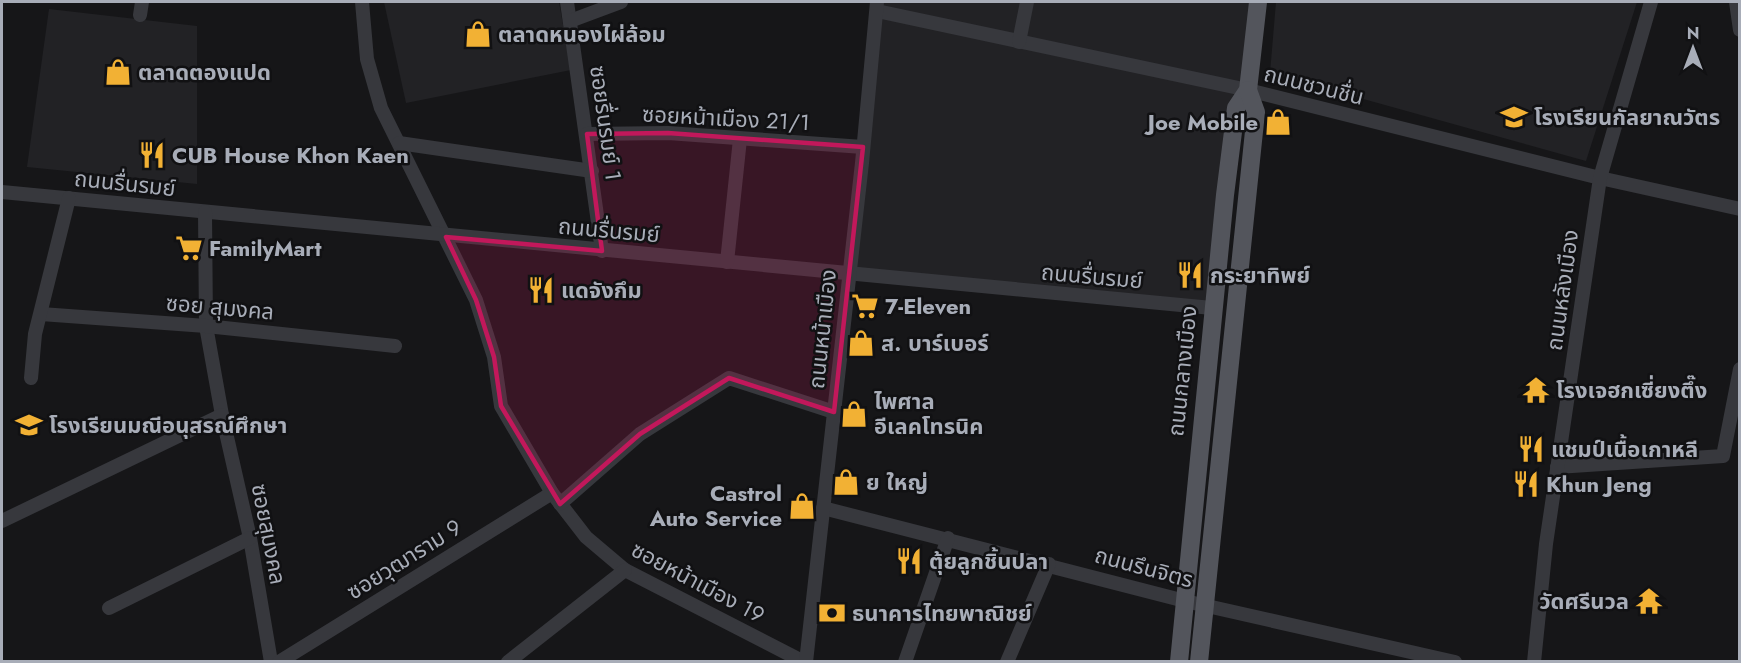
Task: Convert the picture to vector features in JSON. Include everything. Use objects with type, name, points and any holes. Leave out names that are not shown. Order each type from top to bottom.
[{"type":"main road","name":"ถนนกลางเมือง","points":[[1199,662],[1256,112],[1248,90],[1258,2]]},
{"type":"main road","name":"ถนนกลางเมือง","points":[[1179,662],[1212,308],[1236,108],[1248,90]]},
{"type":"main road","points":[[1212,308],[1235,311]]},
{"type":"street","name":"ซอยหน้าเมือง 19","points":[[362,2],[367,59],[381,108],[476,300],[494,357],[501,406],[556,498],[586,537],[625,570],[805,662]]},
{"type":"street","name":"ซอยรื่นรมย์ 1","points":[[567,2],[602,251]]},
{"type":"street","points":[[570,21],[621,2]]},
{"type":"street","points":[[1019,42],[1027,2]]},
{"type":"street","name":"ถนนหลังเมือง","points":[[1534,662],[1557,467],[1600,178],[1651,2]]},
{"type":"street","points":[[1736,2],[1740,30]]},
{"type":"street","name":"ถนนชวนชื่น","points":[[877,6],[1019,42],[1248,90],[1600,178],[1740,209]]},
{"type":"street","name":"ถนนหน้าเมือง","points":[[805,662],[877,6]]},
{"type":"street","name":"ซอยหน้าเมือง 21/1","points":[[587,134],[668,133],[740,140],[863,147]]},
{"type":"street","points":[[726,262],[740,140]]},
{"type":"street","points":[[399,143],[591,171]]},
{"type":"street","name":"ถนนรื่นรมย์","points":[[2,192],[446,237],[1212,308]]},
{"type":"street","points":[[31,378],[35,334],[69,198]]},
{"type":"street","name":"ซอยสุมงคล","points":[[205,212],[206,326],[222,415],[250,538],[271,662]]},
{"type":"street","name":"ซอย สุมงคล","points":[[41,314],[206,326],[395,346]]},
{"type":"street","points":[[1557,467],[1724,456],[1740,369]]},
{"type":"street","name":"ซอยวุฒาราม 9","points":[[279,662],[556,498],[640,434],[729,378],[834,412]]},
{"type":"street","points":[[2,521],[222,415]]},
{"type":"street","name":"ถนนรึนจิตร","points":[[823,508],[948,538],[1185,601],[1455,662]]},
{"type":"street","points":[[109,608],[250,538]]},
{"type":"street","points":[[905,662],[948,538]]},
{"type":"street","points":[[1007,662],[1049,564]]},
{"type":"street","points":[[508,662],[625,570]]},
{"type":"highlighted area","points":[[668,133],[863,147],[834,412],[729,378],[640,434],[560,504],[501,406],[494,357],[476,300],[446,237],[602,251],[587,134]]},
{"type":"shaded area","name":"ตลาดหนองไผ่ล้อม","points":[[384,2],[559,2],[571,70],[406,103]]},
{"type":"shaded area","points":[[877,2],[1258,2],[1238,91],[1205,304],[850,275]]},
{"type":"shaded area","name":"โรงเรียนกัลยาณวัตร","points":[[1276,2],[1637,2],[1586,161],[1270,73]]},
{"type":"shaded area","name":"ตลาดตองแปด","points":[[49,9],[197,26],[197,184],[27,167]]},
{"type":"place","name":"ตลาดหนองไผ่ล้อม","points":[[478,34]]},
{"type":"place","name":"ตลาดตองแปด","points":[[118,72]]},
{"type":"place","name":"โรงเรียนกัลยาณวัตร","points":[[1514,117]]},
{"type":"place","name":"Joe Mobile","points":[[1278,122]]},
{"type":"place","name":"CUB House Khon Kaen","points":[[152,155]]},
{"type":"place","name":"FamilyMart","points":[[189,248]]},
{"type":"place","name":"กระยาทิพย์","points":[[1190,275]]},
{"type":"place","name":"แดจังกึม","points":[[541,290]]},
{"type":"place","name":"7-Eleven","points":[[865,306]]},
{"type":"place","name":"ส. บาร์เบอร์","points":[[861,343]]},
{"type":"place","name":"โรงเจฮกเซี่ยงตึ๊ง","points":[[1536,390]]},
{"type":"place","name":"ไพศาล อีเลคโทรนิค","points":[[854,414]]},
{"type":"place","name":"โรงเรียนมณีอนุสรณ์ศึกษา","points":[[29,425]]},
{"type":"place","name":"แชมป์เนื้อเกาหลี","points":[[1531,449]]},
{"type":"place","name":"ย ใหญ่","points":[[846,482]]},
{"type":"place","name":"Khun Jeng","points":[[1526,484]]},
{"type":"place","name":"Castrol Auto Service","points":[[802,506]]},
{"type":"place","name":"ตุ้ยลูกชิ้นปลา","points":[[909,561]]},
{"type":"place","name":"วัดศรีนวล","points":[[1649,601]]},
{"type":"place","name":"ธนาคารไทยพาณิชย์","points":[[832,613]]}]
